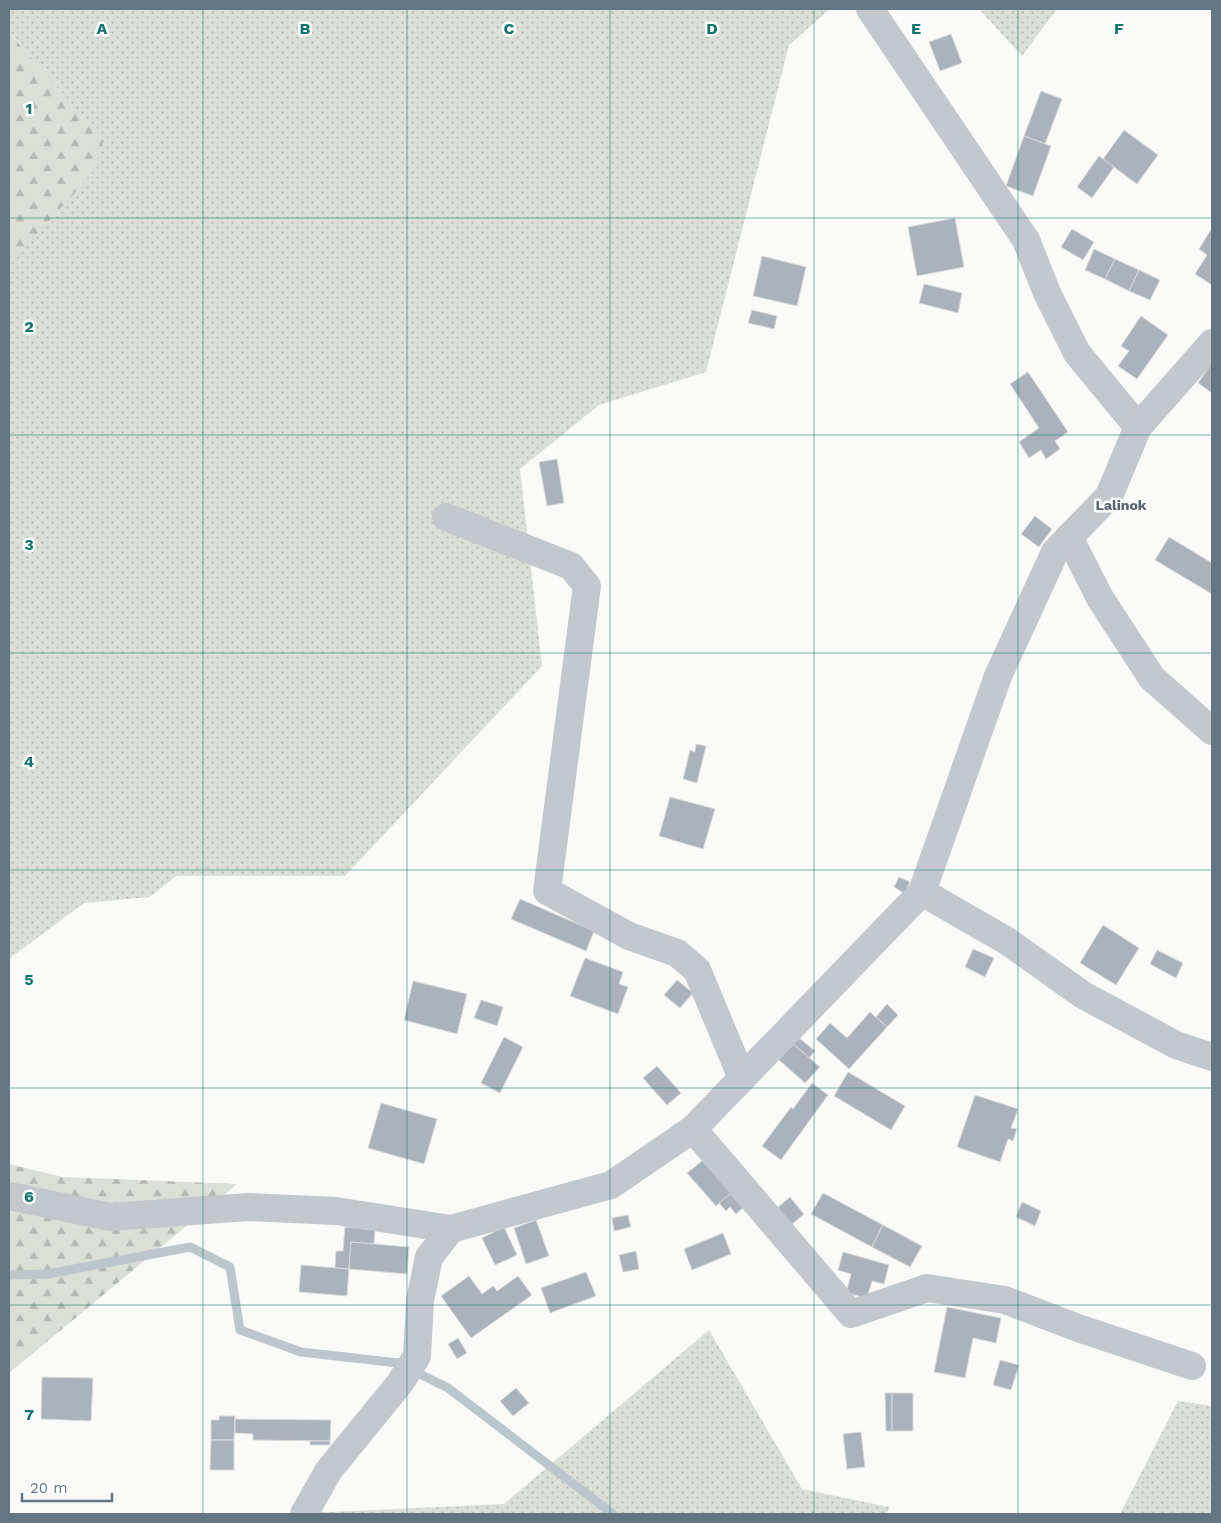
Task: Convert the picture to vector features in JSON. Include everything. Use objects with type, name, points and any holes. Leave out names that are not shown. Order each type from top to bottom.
[{"type":"street","points":[[870,9],[1026,240],[1047,293],[1077,352],[1138,427]]},
{"type":"street","points":[[9,1196],[111,1217],[258,1208],[336,1211],[451,1229],[611,1185],[694,1129],[922,892],[998,676],[1055,552],[1108,496],[1138,427],[1212,342]]},
{"type":"street","points":[[446,517],[571,566],[587,586],[547,891],[629,936],[677,953],[697,970],[742,1078]]},
{"type":"street","points":[[1069,537],[1100,598],[1152,678],[1212,731]]},
{"type":"street","points":[[922,892],[1008,941],[1083,996],[1176,1045],[1212,1057]]},
{"type":"street","points":[[694,1129],[851,1314],[927,1288],[1005,1300],[1078,1328],[1192,1366]]},
{"type":"street","points":[[304,1514],[329,1470],[400,1383],[417,1356],[420,1302],[429,1257],[451,1229]]},
{"type":"green space","points":[[9,9],[830,9],[789,45],[706,372],[599,405],[520,469],[542,666],[345,876],[176,876],[150,897],[84,903],[9,959],[9,266],[11,263],[16,40],[9,33]]},
{"type":"green space","points":[[979,9],[1057,9],[1022,56]]},
{"type":"green space","points":[[9,33],[104,140],[93,172],[9,266]]},
{"type":"green space","points":[[9,1164],[63,1177],[237,1184],[9,1373]]},
{"type":"green space","points":[[709,1330],[802,1489],[889,1507],[887,1514],[286,1514],[504,1504]]},
{"type":"green space","points":[[1178,1401],[1212,1406],[1212,1514],[1120,1514]]},
{"type":"building","points":[[951,34],[962,63],[940,71],[929,42]]},
{"type":"building","points":[[1041,91],[1062,99],[1045,144],[1024,136]]},
{"type":"building","points":[[1124,130],[1158,155],[1137,184],[1103,159]]},
{"type":"building","points":[[1024,136],[1051,146],[1033,196],[1006,186]]},
{"type":"building","points":[[1099,156],[1114,167],[1092,198],[1077,187]]},
{"type":"building","points":[[955,218],[964,267],[917,276],[908,227]]},
{"type":"building","points":[[1072,229],[1094,242],[1083,260],[1061,247]]},
{"type":"building","points":[[1210,231],[1212,231],[1212,285],[1195,274],[1207,255],[1199,249]]},
{"type":"building","points":[[1094,249],[1115,259],[1105,279],[1085,270]]},
{"type":"building","points":[[762,256],[806,267],[797,306],[753,296]]},
{"type":"building","points":[[1115,259],[1139,270],[1129,291],[1105,279]]},
{"type":"building","points":[[1139,270],[1160,280],[1150,300],[1129,291]]},
{"type":"building","points":[[924,284],[962,293],[958,313],[919,303]]},
{"type":"building","points":[[752,310],[777,316],[774,329],[748,323]]},
{"type":"building","points":[[1141,316],[1168,335],[1137,379],[1118,366],[1129,351],[1121,346]]},
{"type":"building","points":[[1212,363],[1212,393],[1198,383]]},
{"type":"building","points":[[1028,372],[1068,432],[1055,441],[1060,449],[1046,459],[1041,450],[1029,458],[1019,442],[1039,428],[1010,384]]},
{"type":"building","points":[[557,459],[564,503],[547,506],[539,462]]},
{"type":"building","points":[[1035,516],[1052,529],[1039,547],[1021,534]]},
{"type":"building","points":[[1169,537],[1212,563],[1212,594],[1155,560]]},
{"type":"building","points":[[696,744],[706,746],[697,783],[683,779],[690,750],[695,752]]},
{"type":"building","points":[[670,797],[715,809],[703,849],[659,836]]},
{"type":"building","points":[[899,877],[910,882],[904,893],[894,887]]},
{"type":"building","points":[[520,899],[585,927],[596,927],[586,951],[511,919]]},
{"type":"building","points":[[1103,925],[1139,948],[1116,985],[1080,963]]},
{"type":"building","points":[[973,949],[994,958],[985,977],[965,967]]},
{"type":"building","points":[[1157,950],[1183,963],[1176,978],[1150,964]]},
{"type":"building","points":[[585,958],[623,972],[619,984],[628,987],[618,1014],[570,996]]},
{"type":"building","points":[[677,980],[693,993],[680,1008],[664,995]]},
{"type":"building","points":[[413,981],[467,994],[457,1034],[404,1020]]},
{"type":"building","points":[[481,1000],[503,1007],[497,1026],[474,1018]]},
{"type":"building","points":[[887,1004],[898,1015],[887,1027],[876,1017]]},
{"type":"building","points":[[870,1012],[887,1027],[849,1069],[816,1039],[830,1023],[847,1038]]},
{"type":"building","points":[[504,1037],[523,1047],[500,1093],[481,1083]]},
{"type":"building","points":[[798,1037],[815,1051],[809,1058],[792,1043]]},
{"type":"building","points":[[792,1043],[820,1067],[805,1083],[778,1059]]},
{"type":"building","points":[[657,1066],[681,1093],[667,1105],[643,1078]]},
{"type":"building","points":[[848,1072],[905,1106],[891,1130],[834,1096]]},
{"type":"building","points":[[812,1083],[828,1095],[781,1160],[762,1146],[791,1107],[793,1109]]},
{"type":"building","points":[[975,1095],[1018,1109],[1011,1128],[1017,1129],[1013,1141],[1008,1139],[1000,1162],[957,1147]]},
{"type":"building","points":[[381,1103],[437,1119],[424,1164],[368,1148]]},
{"type":"building","points":[[707,1157],[735,1190],[716,1206],[687,1173]]},
{"type":"building","points":[[735,1190],[747,1204],[736,1214],[730,1207],[726,1211],[719,1203]]},
{"type":"building","points":[[823,1193],[883,1225],[872,1247],[811,1214]]},
{"type":"building","points":[[790,1197],[804,1214],[790,1226],[776,1209]]},
{"type":"building","points":[[1022,1202],[1041,1211],[1035,1226],[1016,1217]]},
{"type":"building","points":[[628,1215],[631,1227],[614,1231],[612,1218]]},
{"type":"building","points":[[536,1220],[549,1256],[526,1264],[514,1228]]},
{"type":"building","points":[[883,1225],[922,1246],[910,1267],[872,1247]]},
{"type":"building","points":[[345,1227],[375,1230],[374,1244],[351,1242],[349,1269],[335,1268],[336,1251],[343,1251]]},
{"type":"building","points":[[504,1227],[517,1255],[495,1265],[482,1238]]},
{"type":"building","points":[[723,1233],[731,1254],[692,1270],[684,1249]]},
{"type":"building","points":[[351,1242],[409,1247],[407,1274],[349,1269]]},
{"type":"building","points":[[636,1251],[639,1269],[623,1272],[619,1255]]},
{"type":"building","points":[[843,1252],[889,1265],[884,1284],[872,1281],[867,1298],[846,1293],[851,1274],[838,1270]]},
{"type":"building","points":[[301,1265],[349,1269],[347,1296],[299,1292]]},
{"type":"building","points":[[586,1272],[596,1296],[550,1313],[541,1288]]},
{"type":"building","points":[[469,1276],[482,1294],[493,1286],[497,1291],[518,1276],[532,1295],[471,1338],[441,1296]]},
{"type":"building","points":[[947,1307],[1001,1318],[996,1343],[973,1338],[965,1378],[934,1372]]},
{"type":"building","points":[[458,1338],[467,1353],[457,1359],[448,1344]]},
{"type":"building","points":[[1000,1360],[1019,1365],[1011,1390],[993,1385]]},
{"type":"building","points":[[42,1377],[93,1378],[91,1421],[41,1419]]},
{"type":"building","points":[[516,1388],[529,1403],[513,1416],[500,1401]]},
{"type":"building","points":[[885,1393],[892,1393],[892,1431],[886,1431]]},
{"type":"building","points":[[892,1393],[913,1393],[913,1431],[892,1431]]},
{"type":"building","points":[[219,1416],[235,1416],[234,1440],[211,1440],[211,1420],[219,1420]]},
{"type":"building","points":[[235,1419],[331,1420],[330,1441],[253,1440],[253,1434],[235,1433]]},
{"type":"building","points":[[861,1432],[865,1467],[847,1469],[843,1434]]},
{"type":"building","points":[[211,1440],[234,1440],[234,1470],[210,1470]]},
{"type":"building","points":[[310,1441],[330,1441],[330,1445],[310,1445]]},
{"type":"waterway","points":[[9,1275],[48,1274],[190,1247],[230,1267],[240,1330],[301,1352],[398,1363],[448,1388],[613,1514]]},
{"type":"district","name":"Lalinok","points":[[1121,505]]}]
